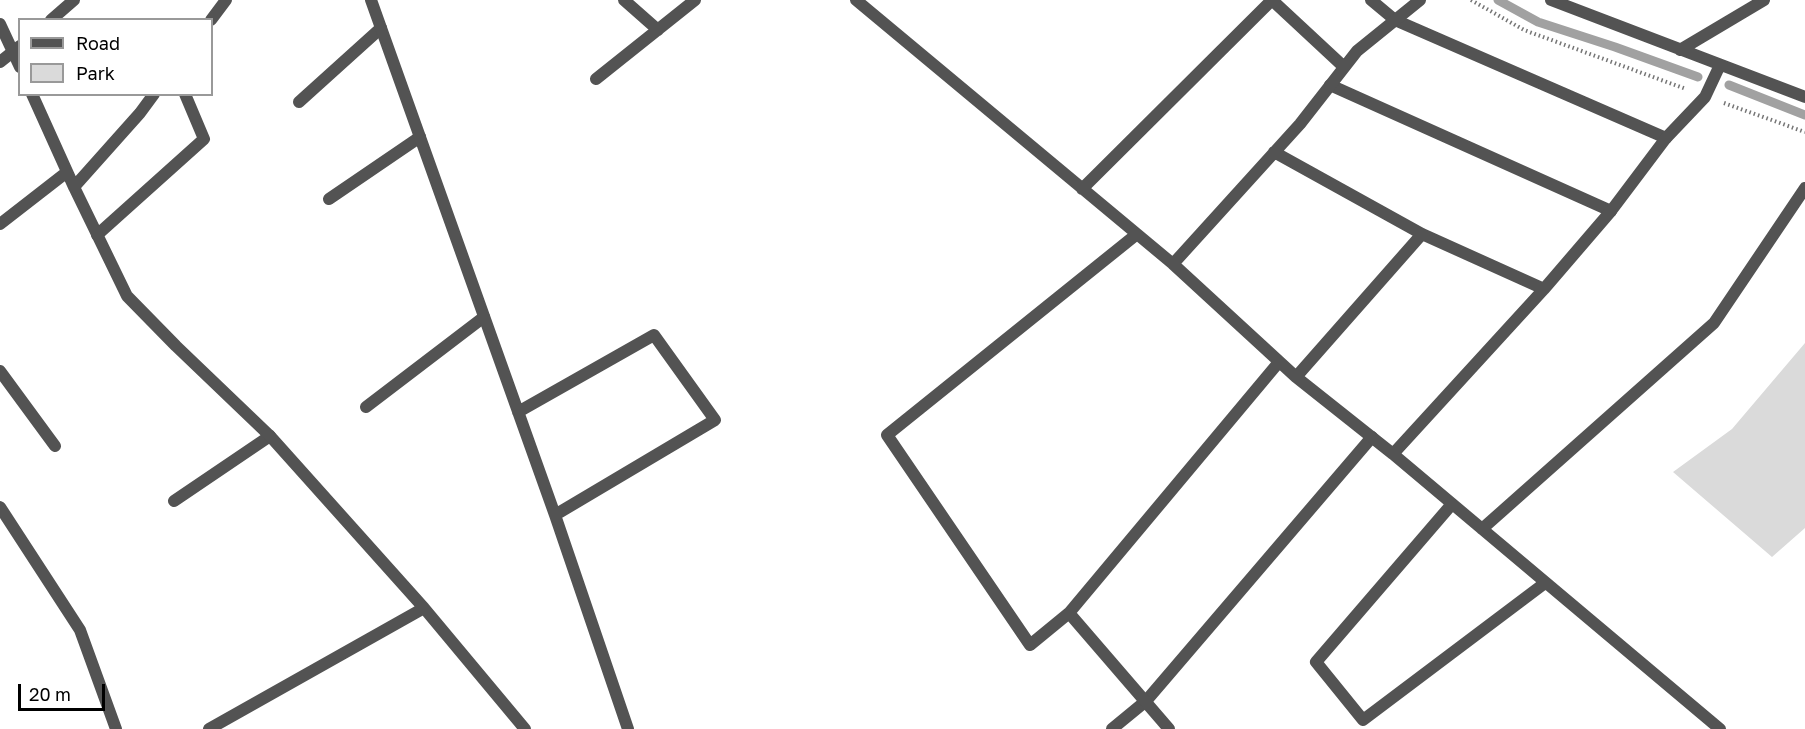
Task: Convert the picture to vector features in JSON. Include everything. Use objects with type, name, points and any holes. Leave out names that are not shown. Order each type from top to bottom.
[{"type":"street","points":[[53,18],[74,0]]},
{"type":"street","points":[[212,18],[226,0]]},
{"type":"street","points":[[371,0],[555,515],[628,729]]},
{"type":"street","points":[[624,0],[658,30]]},
{"type":"street","points":[[596,79],[695,0]]},
{"type":"street","points":[[856,0],[1173,264],[1296,377],[1393,454],[1720,729]]},
{"type":"street","points":[[1082,189],[1272,0],[1344,67]]},
{"type":"street","points":[[1371,0],[1395,20],[1666,138]]},
{"type":"street","points":[[1173,264],[1300,124],[1357,51],[1420,0]]},
{"type":"street","points":[[1551,0],[1805,97]]},
{"type":"street","points":[[1680,50],[1764,0]]},
{"type":"street","points":[[0,24],[16,49],[0,62]]},
{"type":"street","points":[[299,102],[381,28]]},
{"type":"street","points":[[1393,454],[1544,289],[1611,211],[1666,138],[1705,96],[1720,65]]},
{"type":"street","points":[[1330,85],[1611,211]]},
{"type":"street","points":[[33,96],[127,296],[270,436],[424,608],[525,729]]},
{"type":"street","points":[[74,187],[153,96]]},
{"type":"street","points":[[97,235],[204,139],[186,96]]},
{"type":"street","points":[[329,200],[420,137]]},
{"type":"street","points":[[1274,152],[1422,234],[1544,289]]},
{"type":"street","points":[[0,224],[68,172]]},
{"type":"street","points":[[1482,529],[1714,323],[1805,188]]},
{"type":"street","points":[[1137,234],[887,435],[1030,645],[1069,613],[1279,362]]},
{"type":"street","points":[[1296,377],[1422,234]]},
{"type":"street","points":[[366,407],[484,317]]},
{"type":"street","points":[[518,412],[654,335],[715,420],[555,515]]},
{"type":"street","points":[[0,371],[55,446]]},
{"type":"street","points":[[174,501],[270,436]]},
{"type":"street","points":[[1112,729],[1146,700],[1372,437]]},
{"type":"street","points":[[1452,504],[1316,662],[1363,720],[1545,583]]},
{"type":"street","points":[[0,507],[80,630],[116,729]]},
{"type":"street","points":[[209,729],[424,608]]},
{"type":"street","points":[[1069,613],[1169,729]]},
{"type":"path","points":[[1471,0],[1524,30],[1805,132]]},
{"type":"green space","points":[[1805,343],[1805,528],[1772,557],[1673,472],[1732,429]]},
{"type":"waterway","points":[[1498,0],[1538,22],[1698,77]]},
{"type":"waterway","points":[[1729,85],[1805,115]]}]
